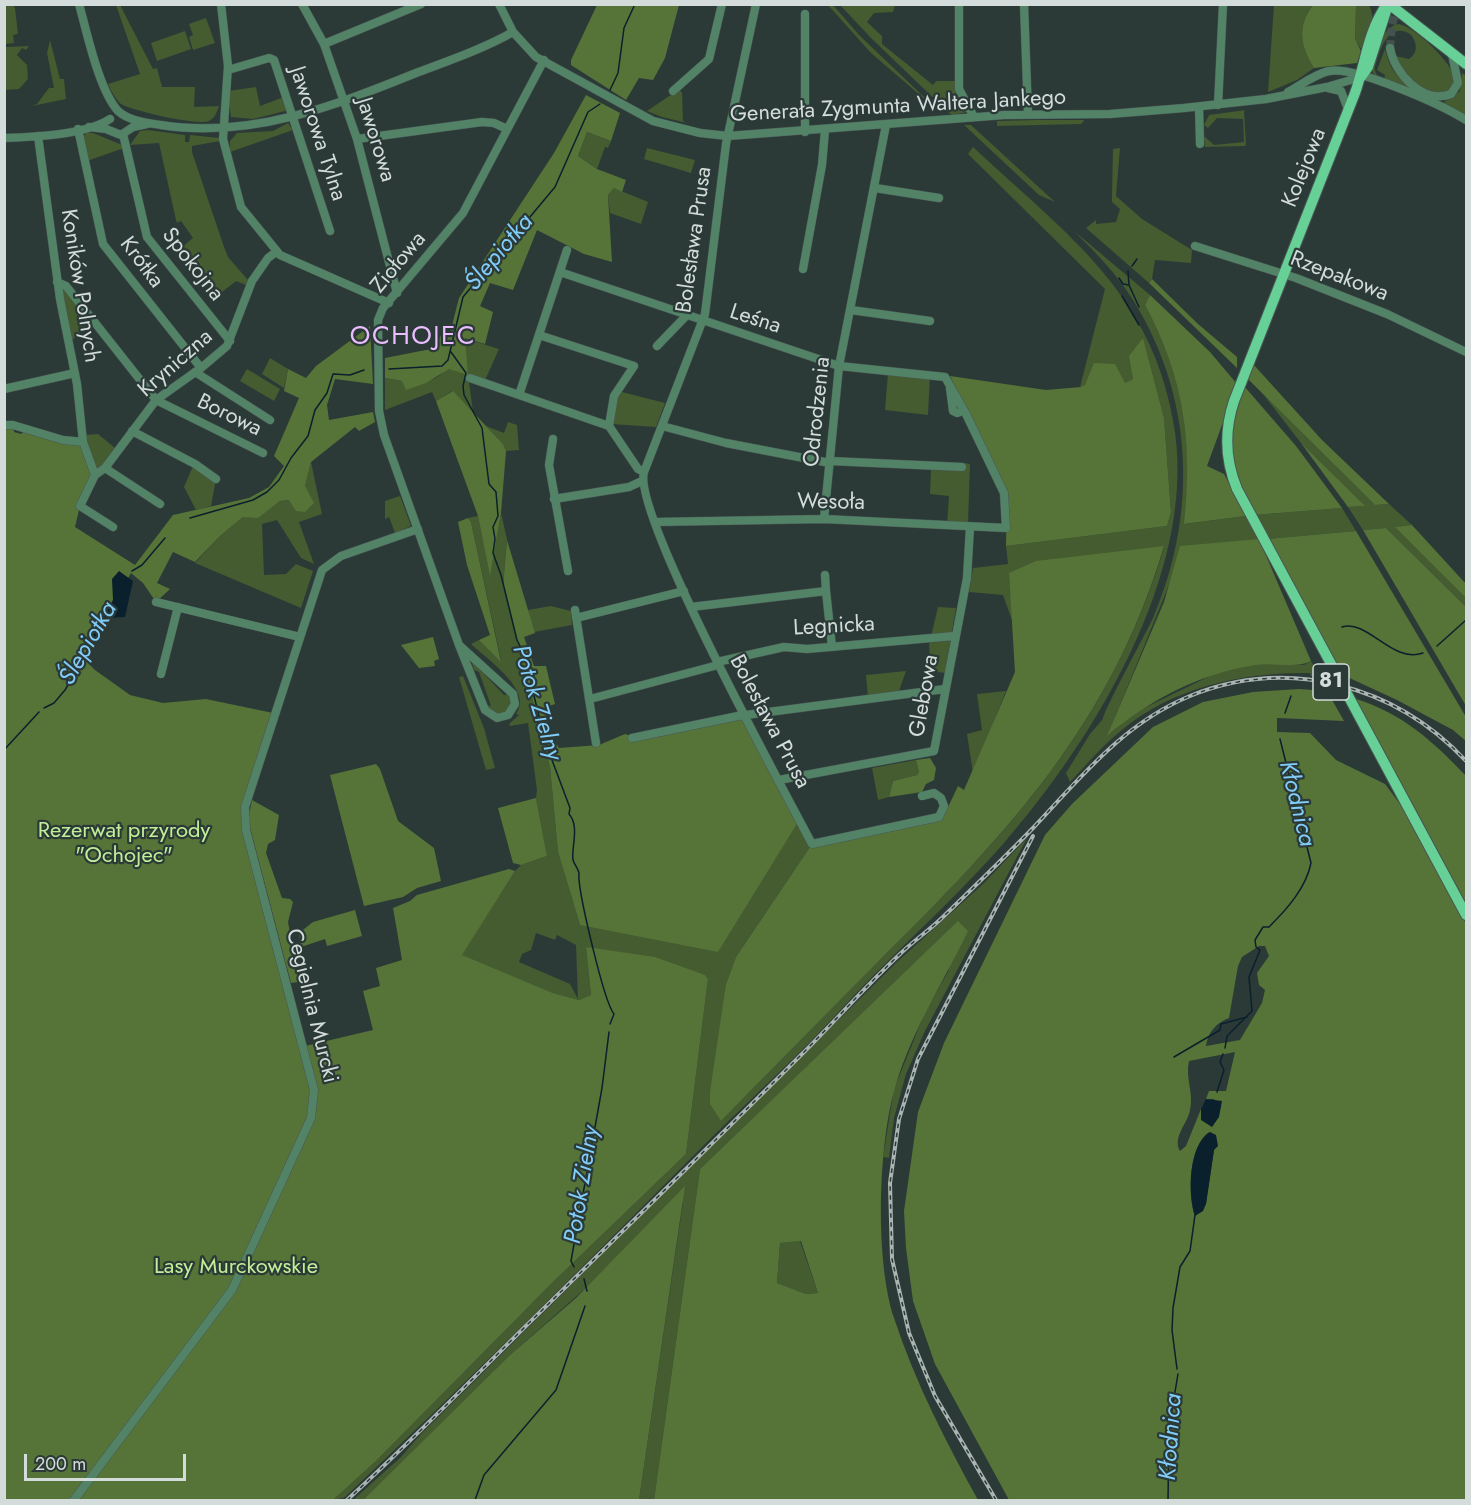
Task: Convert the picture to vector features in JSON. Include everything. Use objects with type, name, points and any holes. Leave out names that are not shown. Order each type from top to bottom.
[{"type":"main road","points":[[1373,4],[1377,20]]},
{"type":"main road","points":[[1388,4],[1467,64]]},
{"type":"main road","name":"Kolejowa","points":[[1285,274],[1349,111],[1361,77],[1362,61],[1377,20],[1388,4]]},
{"type":"main road","name":"Kolejowa","points":[[1361,77],[1368,68],[1381,33],[1388,4]]},
{"type":"main road","points":[[1381,33],[1391,23],[1410,21]]},
{"type":"main road","name":"81","points":[[1285,274],[1230,413],[1227,441],[1231,475],[1273,557],[1300,622],[1365,745],[1404,800],[1467,915]]},
{"type":"street","points":[[79,4],[108,96],[111,131]]},
{"type":"street","points":[[221,4],[228,70],[223,129],[227,156],[241,207],[276,252],[389,303]]},
{"type":"street","name":"Jaworowa","points":[[302,4],[324,44],[345,101],[397,293]]},
{"type":"street","points":[[324,44],[421,4]]},
{"type":"street","name":"Generała Zygmunta Waltera Jankego","points":[[499,4],[513,32],[522,43],[544,60],[653,121],[700,133],[728,136],[805,132],[974,117],[1028,114],[1110,114],[1218,105],[1327,87],[1361,77]]},
{"type":"street","points":[[673,91],[710,59],[722,4]]},
{"type":"street","name":"Bolesława Prusa","points":[[756,4],[728,136],[703,322],[642,482],[655,522],[717,663],[812,844],[937,818],[944,806],[941,798],[934,793],[922,796]]},
{"type":"street","points":[[958,4],[959,89],[973,110],[974,117]]},
{"type":"street","points":[[1024,4],[1028,114]]},
{"type":"street","points":[[1218,105],[1223,4]]},
{"type":"street","points":[[1402,4],[1410,21]]},
{"type":"street","points":[[805,14],[805,132]]},
{"type":"street","points":[[4,138],[38,136],[78,129],[110,118],[125,116],[149,123],[189,129],[223,129],[293,117],[345,101],[513,32]]},
{"type":"street","points":[[1390,48],[1394,64],[1405,79],[1421,90],[1440,96],[1450,94],[1458,83],[1452,54]]},
{"type":"street","name":"Jaworowa Tylna","points":[[228,70],[272,58],[330,231]]},
{"type":"street","name":"Ziołowa","points":[[459,645],[513,694],[515,704],[508,715],[497,718],[485,710],[459,645],[380,420],[378,324],[380,314],[463,213],[544,60]]},
{"type":"street","points":[[1348,71],[1354,70],[1362,61]]},
{"type":"street","points":[[1348,71],[1410,92],[1467,120]]},
{"type":"street","name":"Generała Zygmunta Waltera Jankego","points":[[1281,95],[1324,72],[1348,71]]},
{"type":"street","points":[[1327,87],[1341,91],[1346,97],[1349,111]]},
{"type":"street","points":[[108,96],[125,116]]},
{"type":"street","points":[[1199,106],[1200,144]]},
{"type":"street","name":"Spokojna","points":[[125,116],[145,233],[230,342]]},
{"type":"street","points":[[357,139],[482,122],[494,123],[507,129]]},
{"type":"street","points":[[88,127],[126,132],[149,123]]},
{"type":"street","name":"Odrodzenia","points":[[824,519],[839,366],[886,125]]},
{"type":"street","name":"Krótka","points":[[78,129],[103,244],[198,370],[270,420]]},
{"type":"street","points":[[802,269],[824,157],[825,130]]},
{"type":"street","name":"Koników Polnych","points":[[38,136],[57,282],[75,372],[83,442],[95,475]]},
{"type":"street","points":[[875,188],[939,198]]},
{"type":"street","name":"Rzepakowa","points":[[1195,246],[1285,274],[1387,314],[1467,352]]},
{"type":"street","points":[[519,395],[567,250]]},
{"type":"street","name":"Kryniczna","points":[[113,527],[80,506],[95,475],[105,468],[156,400],[198,370],[230,342],[252,281],[268,258],[276,252]]},
{"type":"street","name":"Leśna","points":[[560,272],[839,366],[945,377],[1004,494],[1006,528]]},
{"type":"street","name":"Borowa","points":[[57,282],[66,286],[156,400],[263,453]]},
{"type":"street","points":[[851,310],[930,321]]},
{"type":"street","name":"Bolesława Prusa","points":[[657,346],[686,316]]},
{"type":"street","points":[[539,335],[634,366],[614,396],[609,426]]},
{"type":"street","points":[[4,389],[75,372]]},
{"type":"street","points":[[470,378],[609,426],[638,469],[644,472]]},
{"type":"street","points":[[4,425],[13,425],[53,438],[83,442]]},
{"type":"street","points":[[662,426],[726,443],[830,462],[962,467]]},
{"type":"street","points":[[132,431],[195,464],[216,479]]},
{"type":"street","points":[[553,440],[549,465],[568,571]]},
{"type":"street","points":[[105,468],[160,504]]},
{"type":"street","points":[[554,499],[631,486],[642,482]]},
{"type":"street","name":"Wesoła","points":[[655,522],[824,519],[1006,528]]},
{"type":"street","name":"Glebowa","points":[[779,780],[933,752],[937,746],[954,636],[967,578],[970,527]]},
{"type":"street","name":"Cegielnia Murcki","points":[[74,1500],[232,1290],[314,1108],[314,1090],[244,818],[245,807],[315,589],[326,565],[341,556],[418,529]]},
{"type":"street","points":[[825,575],[832,647]]},
{"type":"street","points":[[596,743],[575,614],[684,591]]},
{"type":"street","points":[[692,607],[826,591]]},
{"type":"street","points":[[156,603],[300,637]]},
{"type":"street","points":[[161,674],[178,607]]},
{"type":"street","name":"Legnicka","points":[[590,699],[717,663],[784,647],[832,647],[954,636]]},
{"type":"street","points":[[632,738],[746,716],[945,689]]},
{"type":"green space","points":[[9,4],[15,8],[18,34],[13,35],[14,43],[5,44],[5,7]]},
{"type":"green space","points":[[116,5],[120,5],[153,69],[157,68],[162,87],[195,87],[194,107],[219,106],[216,115],[211,120],[203,122],[165,117],[128,107],[117,100],[108,84],[140,74]]},
{"type":"green space","points":[[597,5],[679,5],[665,58],[653,80],[639,78],[626,100],[571,65],[571,60]]},
{"type":"green space","points":[[828,5],[833,5],[859,35],[943,115],[871,53]]},
{"type":"green space","points":[[840,5],[895,5],[893,12],[874,13],[867,22],[882,36],[882,44],[933,85],[936,81],[955,81],[957,94],[967,112],[952,115],[946,110]]},
{"type":"green space","points":[[1274,5],[1313,5],[1304,21],[1302,36],[1309,60],[1314,68],[1297,80],[1268,92]]},
{"type":"green space","points":[[1313,5],[1356,5],[1355,39],[1361,51],[1357,63],[1314,68],[1303,44],[1302,36],[1304,21]]},
{"type":"green space","points":[[1356,5],[1369,5],[1372,17],[1363,52],[1355,40]]},
{"type":"green space","points":[[206,18],[215,43],[193,50],[189,37],[193,35],[189,24]]},
{"type":"green space","points":[[1398,24],[1423,38],[1448,64],[1456,80],[1451,91],[1442,93],[1425,89],[1417,85],[1405,72],[1395,56],[1409,59],[1416,47],[1410,34],[1403,31],[1391,34],[1382,46],[1375,67],[1378,79],[1371,70],[1377,49],[1387,31]]},
{"type":"green space","points":[[185,31],[191,49],[157,61],[151,43]]},
{"type":"green space","points":[[50,40],[60,79],[64,79],[66,99],[32,106],[37,104],[49,88],[54,88],[47,53]]},
{"type":"green space","points":[[29,46],[26,50],[22,48],[17,55],[27,65],[28,79],[19,89],[5,90],[5,47]]},
{"type":"green space","points":[[1385,49],[1393,69],[1406,84],[1423,95],[1443,103],[1460,91],[1462,73],[1466,76],[1466,117],[1384,80],[1385,75],[1377,70]]},
{"type":"green space","points":[[256,87],[260,106],[284,97],[289,110],[253,119],[231,117],[228,91]]},
{"type":"green space","points":[[678,90],[682,92],[683,121],[687,123],[647,111]]},
{"type":"green space","points":[[586,95],[620,113],[611,141],[587,132],[578,156],[597,169],[626,180],[622,192],[614,188],[608,195],[612,262],[584,254],[537,230],[513,290],[490,283],[480,306],[493,312],[485,344],[465,338],[468,375],[449,369],[426,383],[406,390],[402,381],[385,378],[385,358],[431,349],[442,334],[450,333],[459,298],[554,153]]},
{"type":"green space","points":[[1246,110],[1244,111],[1245,146],[1205,147],[1204,136],[1214,145],[1244,142],[1243,119],[1217,118],[1208,128],[1204,125],[1209,115]]},
{"type":"green space","points":[[997,121],[1084,121],[1081,124],[997,126]]},
{"type":"green space","points":[[288,123],[293,130],[230,152],[230,141],[237,133],[273,131]]},
{"type":"green space","points":[[964,125],[971,125],[1055,202],[1039,195]]},
{"type":"green space","points":[[140,131],[185,135],[185,142],[189,142],[190,135],[219,138],[220,141],[192,146],[192,152],[228,257],[248,280],[246,285],[236,281],[217,296],[181,248],[193,238],[181,221],[177,223],[159,143],[130,145]]},
{"type":"green space","points":[[587,132],[611,141],[608,148],[605,147],[597,169],[578,156]]},
{"type":"green space","points":[[86,133],[93,133],[122,145],[124,148],[87,161],[83,137]]},
{"type":"green space","points":[[973,147],[1042,210],[1102,271],[1127,305],[1148,342],[1164,384],[1175,432],[1177,486],[1169,542],[1153,597],[1131,652],[1103,705],[1072,755],[1004,843],[973,877],[805,1047],[479,1369],[344,1498],[333,1500],[376,1461],[554,1281],[686,1154],[708,979],[705,975],[586,947],[591,995],[579,1000],[553,993],[461,955],[515,871],[521,865],[547,856],[536,798],[537,790],[528,723],[510,726],[509,724],[519,715],[516,714],[520,705],[519,695],[506,676],[471,644],[479,640],[501,660],[471,522],[468,518],[478,516],[490,574],[501,513],[507,539],[503,586],[550,767],[558,852],[580,925],[798,822],[810,847],[736,957],[726,984],[721,1121],[927,913],[1012,820],[1050,772],[1085,722],[1115,668],[1142,610],[1164,547],[1009,573],[1013,623],[1003,595],[969,592],[973,568],[1008,564],[1006,546],[1167,526],[1171,512],[1164,418],[1143,339],[1132,372],[1133,379],[1125,383],[1080,387],[1105,289],[968,154]],"holes":[[[536,933],[555,940],[557,935],[576,945],[578,999],[570,984],[519,962],[522,954],[531,950]]]},
{"type":"green space","points":[[647,148],[695,160],[691,173],[644,159]]},
{"type":"green space","points":[[1120,148],[1116,196],[1142,219],[1192,250],[1191,263],[1155,260],[1152,279],[1149,283],[1086,228],[1096,220],[1096,224],[1116,222],[1120,209],[1112,202],[1113,149]]},
{"type":"green space","points":[[614,188],[648,202],[641,224],[610,213],[608,195]]},
{"type":"green space","points":[[1074,231],[1150,295],[1145,305],[1169,358],[1183,411],[1188,465],[1185,524],[1246,516],[1259,539],[1173,575],[1108,735],[1136,712],[1210,676],[1235,668],[1267,663],[1304,665],[1311,661],[1321,678],[1311,676],[1310,673],[1260,675],[1211,685],[1164,702],[1123,729],[1070,782],[1066,773],[1090,734],[1103,719],[1153,618],[1168,578],[1183,497],[1183,456],[1178,416],[1168,376],[1153,337],[1120,281]]},
{"type":"green space","points":[[1152,279],[1198,324],[1237,357],[1237,368],[1149,283]]},
{"type":"green space","points":[[65,288],[93,325],[72,340],[62,289]]},
{"type":"green space","points":[[1150,295],[1210,352],[1237,384],[1207,466],[1224,474],[1246,516],[1184,524],[1187,494],[1186,438],[1177,385],[1169,359],[1145,305]]},
{"type":"green space","name":"Lasy Murckowskie","points":[[370,326],[373,384],[335,379],[327,405],[329,420],[373,412],[375,422],[359,431],[355,427],[311,462],[305,486],[314,503],[305,512],[296,511],[289,500],[280,501],[258,518],[243,517],[220,536],[195,562],[173,552],[157,583],[170,589],[156,602],[143,583],[131,573],[85,653],[88,663],[130,695],[163,703],[206,699],[273,713],[242,807],[241,818],[301,1047],[373,1030],[363,991],[380,986],[376,968],[402,960],[393,908],[410,901],[417,895],[509,869],[515,871],[462,955],[553,993],[579,1000],[591,995],[586,947],[655,957],[705,975],[708,979],[686,1154],[554,1281],[376,1461],[333,1500],[5,1500],[5,425],[13,425],[14,432],[21,434],[26,430],[83,442],[95,475],[80,506],[75,527],[135,565],[173,515],[249,498],[269,487],[284,466],[274,456],[299,398],[284,391],[288,369],[306,378],[316,366]]},
{"type":"green space","points":[[464,338],[499,349],[482,387],[469,382],[473,412],[452,391],[436,401],[432,392],[385,410],[385,378],[415,382],[435,378],[443,373],[450,364]]},
{"type":"green space","points":[[1143,338],[1164,418],[1171,512],[1167,526],[1006,546],[1007,496],[950,376],[1046,390],[1081,387],[1085,385],[1094,363],[1115,364],[1125,383],[1133,379],[1129,356]]},
{"type":"green space","points":[[270,358],[288,369],[284,388],[262,374]]},
{"type":"green space","points":[[1253,364],[1322,440],[1389,504],[1375,505],[1247,378]]},
{"type":"green space","points":[[247,369],[280,389],[274,401],[240,381]]},
{"type":"green space","points":[[888,373],[930,376],[928,415],[885,410]]},
{"type":"green space","points":[[1244,386],[1296,446],[1342,508],[1254,515],[1239,480],[1232,452],[1234,423]]},
{"type":"green space","points":[[453,391],[503,444],[506,451],[501,513],[490,576],[478,516],[436,401]]},
{"type":"green space","points":[[622,392],[665,403],[656,427],[611,424],[615,402]]},
{"type":"green space","points":[[1263,394],[1375,505],[1389,504],[1412,525],[1396,527],[1466,598],[1466,607],[1386,528],[1363,530],[1348,507],[1364,506],[1301,443]]},
{"type":"green space","points":[[508,422],[517,425],[519,450],[506,451],[503,444],[486,426],[504,433]]},
{"type":"green space","points":[[98,434],[115,448],[103,465],[95,470],[84,435]]},
{"type":"green space","points":[[1301,443],[1365,506],[1348,507]]},
{"type":"green space","points":[[311,462],[322,514],[299,522],[314,564],[301,558],[277,520],[262,524],[264,575],[286,574],[296,564],[313,571],[301,608],[195,563],[220,536],[243,517],[258,517],[280,501],[289,500],[305,486]]},
{"type":"green space","points":[[965,463],[970,464],[968,524],[947,524],[949,496],[930,494],[931,469],[965,469]]},
{"type":"green space","points":[[193,466],[216,479],[211,506],[196,510],[184,487]]},
{"type":"green space","points":[[400,496],[411,526],[395,533],[389,517],[385,519],[385,501]]},
{"type":"green space","points":[[1342,508],[1356,531],[1267,539],[1254,515]]},
{"type":"green space","points":[[468,518],[471,522],[501,662],[479,640],[490,635],[467,565],[458,522]]},
{"type":"green space","points":[[1412,525],[1466,584],[1466,598],[1395,527]]},
{"type":"green space","points":[[1386,528],[1466,607],[1466,706],[1363,530]]},
{"type":"green space","points":[[1356,531],[1466,717],[1466,741],[1453,730],[1343,675],[1267,539]]},
{"type":"green space","points":[[1259,539],[1311,661],[1299,665],[1263,664],[1215,674],[1158,700],[1107,736],[1164,602],[1180,546]]},
{"type":"green space","points":[[507,540],[535,633],[524,637],[534,666],[546,666],[555,704],[544,708],[550,734],[559,748],[599,745],[625,734],[642,739],[738,718],[746,720],[798,822],[718,952],[580,925],[558,852],[550,767],[503,586]]},
{"type":"green space","points":[[1164,546],[1142,610],[1115,669],[1084,723],[1049,774],[1011,822],[969,869],[721,1121],[710,1104],[710,1092],[726,984],[736,957],[812,844],[942,820],[958,786],[964,790],[1015,672],[1009,573],[1036,561]]},
{"type":"green space","points":[[551,606],[571,611],[572,625],[534,632],[528,610]]},
{"type":"green space","points":[[938,607],[956,608],[945,673],[931,671],[929,645]]},
{"type":"green space","points":[[433,637],[439,659],[434,661],[435,666],[419,668],[401,645]]},
{"type":"green space","points":[[471,660],[504,695],[509,694],[512,704],[506,712],[491,713],[486,705],[491,706],[479,672],[474,670]]},
{"type":"green space","points":[[906,671],[898,694],[868,698],[866,675]]},
{"type":"green space","points":[[463,676],[484,728],[495,768],[486,770],[459,677]]},
{"type":"green space","points":[[1299,689],[1327,691],[1344,721],[1277,718],[1277,732],[1310,733],[1336,760],[1385,784],[1406,812],[1466,924],[1466,1500],[1009,1500],[935,1364],[913,1301],[904,1211],[918,1112],[944,1043],[1045,835],[1072,804],[1153,727],[1203,702],[1253,692]],"holes":[[[1259,946],[1265,946],[1269,956],[1257,973],[1259,985],[1265,990],[1262,1003],[1240,1040],[1206,1046],[1213,1029],[1229,1018],[1238,966],[1242,957]],[[1235,1052],[1226,1091],[1209,1091],[1206,1099],[1215,1099],[1201,1114],[1201,1109],[1186,1146],[1180,1151],[1178,1141],[1191,1104],[1189,1061]],[[1209,1132],[1214,1150],[1206,1204],[1195,1216],[1191,1196],[1192,1171],[1197,1148],[1202,1138]]]},
{"type":"green space","points":[[1006,691],[973,773],[967,734],[982,730],[977,694]]},
{"type":"green space","points":[[1356,699],[1388,712],[1416,730],[1466,776],[1466,903]]},
{"type":"green space","points":[[930,758],[936,768],[934,780],[926,784],[922,792],[889,797],[893,781],[917,775],[919,772],[916,760]]},
{"type":"green space","points":[[916,760],[919,772],[917,775],[893,781],[889,797],[878,800],[872,768]]},
{"type":"green space","points":[[376,764],[380,769],[398,821],[434,848],[441,881],[417,888],[403,897],[364,906],[330,775]]},
{"type":"green space","points":[[536,798],[547,856],[521,865],[513,863],[498,808]]},
{"type":"green space","points":[[252,800],[279,815],[275,840],[268,844],[266,853],[282,898],[293,902],[288,922],[299,982],[291,983],[248,820]]},
{"type":"green space","points":[[1027,838],[925,1031],[906,1074],[894,1118],[889,1158],[883,1157],[894,1089],[926,1010],[948,972],[958,922],[700,1169],[654,1500],[639,1500],[683,1202],[510,1355],[363,1500],[353,1500],[401,1457],[421,1434],[897,962],[983,884]]},
{"type":"green space","points":[[355,910],[362,936],[327,946],[325,939],[301,947],[299,933],[313,922]]},
{"type":"green space","points":[[958,921],[968,931],[919,1027],[895,1088],[889,1112],[882,1171],[881,1235],[888,1294],[902,1342],[932,1411],[978,1500],[654,1500],[700,1169]],"holes":[[[801,1241],[818,1293],[806,1294],[777,1283],[780,1243]]]},
{"type":"green space","points":[[685,1186],[639,1500],[363,1500],[510,1355],[576,1298]]},
{"type":"green space","points":[[800,1241],[818,1293],[806,1294],[777,1283],[780,1243]]},
{"type":"water","points":[[119,571],[133,581],[125,617],[109,618],[91,645],[89,641],[113,600],[112,579]]},
{"type":"water","points":[[1206,1099],[1222,1101],[1219,1117],[1212,1127],[1201,1120],[1201,1109]]},
{"type":"water","points":[[1210,1132],[1216,1135],[1218,1146],[1214,1150],[1206,1204],[1203,1211],[1195,1216],[1191,1195],[1194,1159],[1197,1148]]},
{"type":"waterway","name":"Ślepiotka","points":[[610,90],[618,73],[624,28],[635,4]]},
{"type":"waterway","name":"Ślepiotka","points":[[389,369],[442,366],[448,360],[463,297],[555,187],[588,112],[600,104]]},
{"type":"waterway","points":[[1132,266],[1137,259]]},
{"type":"waterway","points":[[1128,271],[1129,285],[1139,307]]},
{"type":"waterway","points":[[1119,278],[1123,284],[1129,285]]},
{"type":"waterway","points":[[1122,296],[1139,325]]},
{"type":"waterway","name":"Potok Zielny","points":[[451,352],[466,373],[463,386],[464,395],[482,428],[489,484],[496,492],[498,516],[493,527],[495,539],[493,553],[501,575],[517,640],[532,670],[531,684],[546,744],[570,808],[569,814],[575,831],[573,860],[579,873],[582,900],[598,968],[614,1014],[610,1024]]},
{"type":"waterway","name":"Ślepiotka","points":[[190,518],[253,500],[267,492],[279,480],[291,458],[308,436],[315,410],[327,393],[333,374],[350,375],[364,370]]},
{"type":"waterway","name":"Ślepiotka","points":[[132,571],[142,565],[165,538]]},
{"type":"waterway","name":"Kłodnica","points":[[1437,646],[1466,620]]},
{"type":"waterway","name":"Kłodnica","points":[[1342,627],[1352,626],[1361,629],[1401,652],[1412,655],[1423,653]]},
{"type":"waterway","name":"Ślepiotka","points":[[44,708],[54,703],[65,690],[91,646]]},
{"type":"waterway","name":"Kłodnica","points":[[1285,713],[1291,696]]},
{"type":"waterway","name":"Ślepiotka","points":[[4,750],[39,712]]},
{"type":"waterway","name":"Kłodnica","points":[[1225,1048],[1227,1036],[1252,1011],[1249,977],[1260,950],[1256,947],[1255,940],[1263,927],[1269,927],[1295,898],[1305,881],[1311,863],[1280,739]]},
{"type":"waterway","points":[[1174,1057],[1220,1030],[1221,1024],[1247,1017]]},
{"type":"waterway","name":"Potok Zielny","points":[[574,1267],[571,1261],[602,1088],[609,1032]]},
{"type":"waterway","name":"Kłodnica","points":[[1217,1092],[1224,1070],[1220,1062],[1223,1054]]},
{"type":"waterway","name":"Kłodnica","points":[[1177,1369],[1172,1330],[1173,1308],[1180,1267],[1190,1251],[1195,1215]]},
{"type":"waterway","name":"Potok Zielny","points":[[584,1279],[587,1291]]},
{"type":"waterway","name":"Potok Zielny","points":[[475,1500],[484,1475],[556,1390],[585,1306]]},
{"type":"waterway","name":"Kłodnica","points":[[1168,1500],[1169,1428],[1178,1374]]},
{"type":"tunnel","points":[[1390,48],[1392,25],[1398,4]]},
{"type":"railway","points":[[347,1500],[701,1155],[886,967],[939,921],[989,872],[1086,771],[1144,721],[1190,696],[1227,684],[1264,679],[1302,679],[1338,685],[1373,696],[1407,713],[1438,735],[1466,761]]},
{"type":"railway","points":[[996,1500],[935,1396],[909,1333],[892,1259],[890,1183],[899,1119],[918,1059],[1033,836]]},
{"type":"district","name":"OCHOJEC","points":[[413,338]]},
{"type":"park label","name":"Rezerwat przyrody \"Ochojec\"","points":[[124,844]]}]
